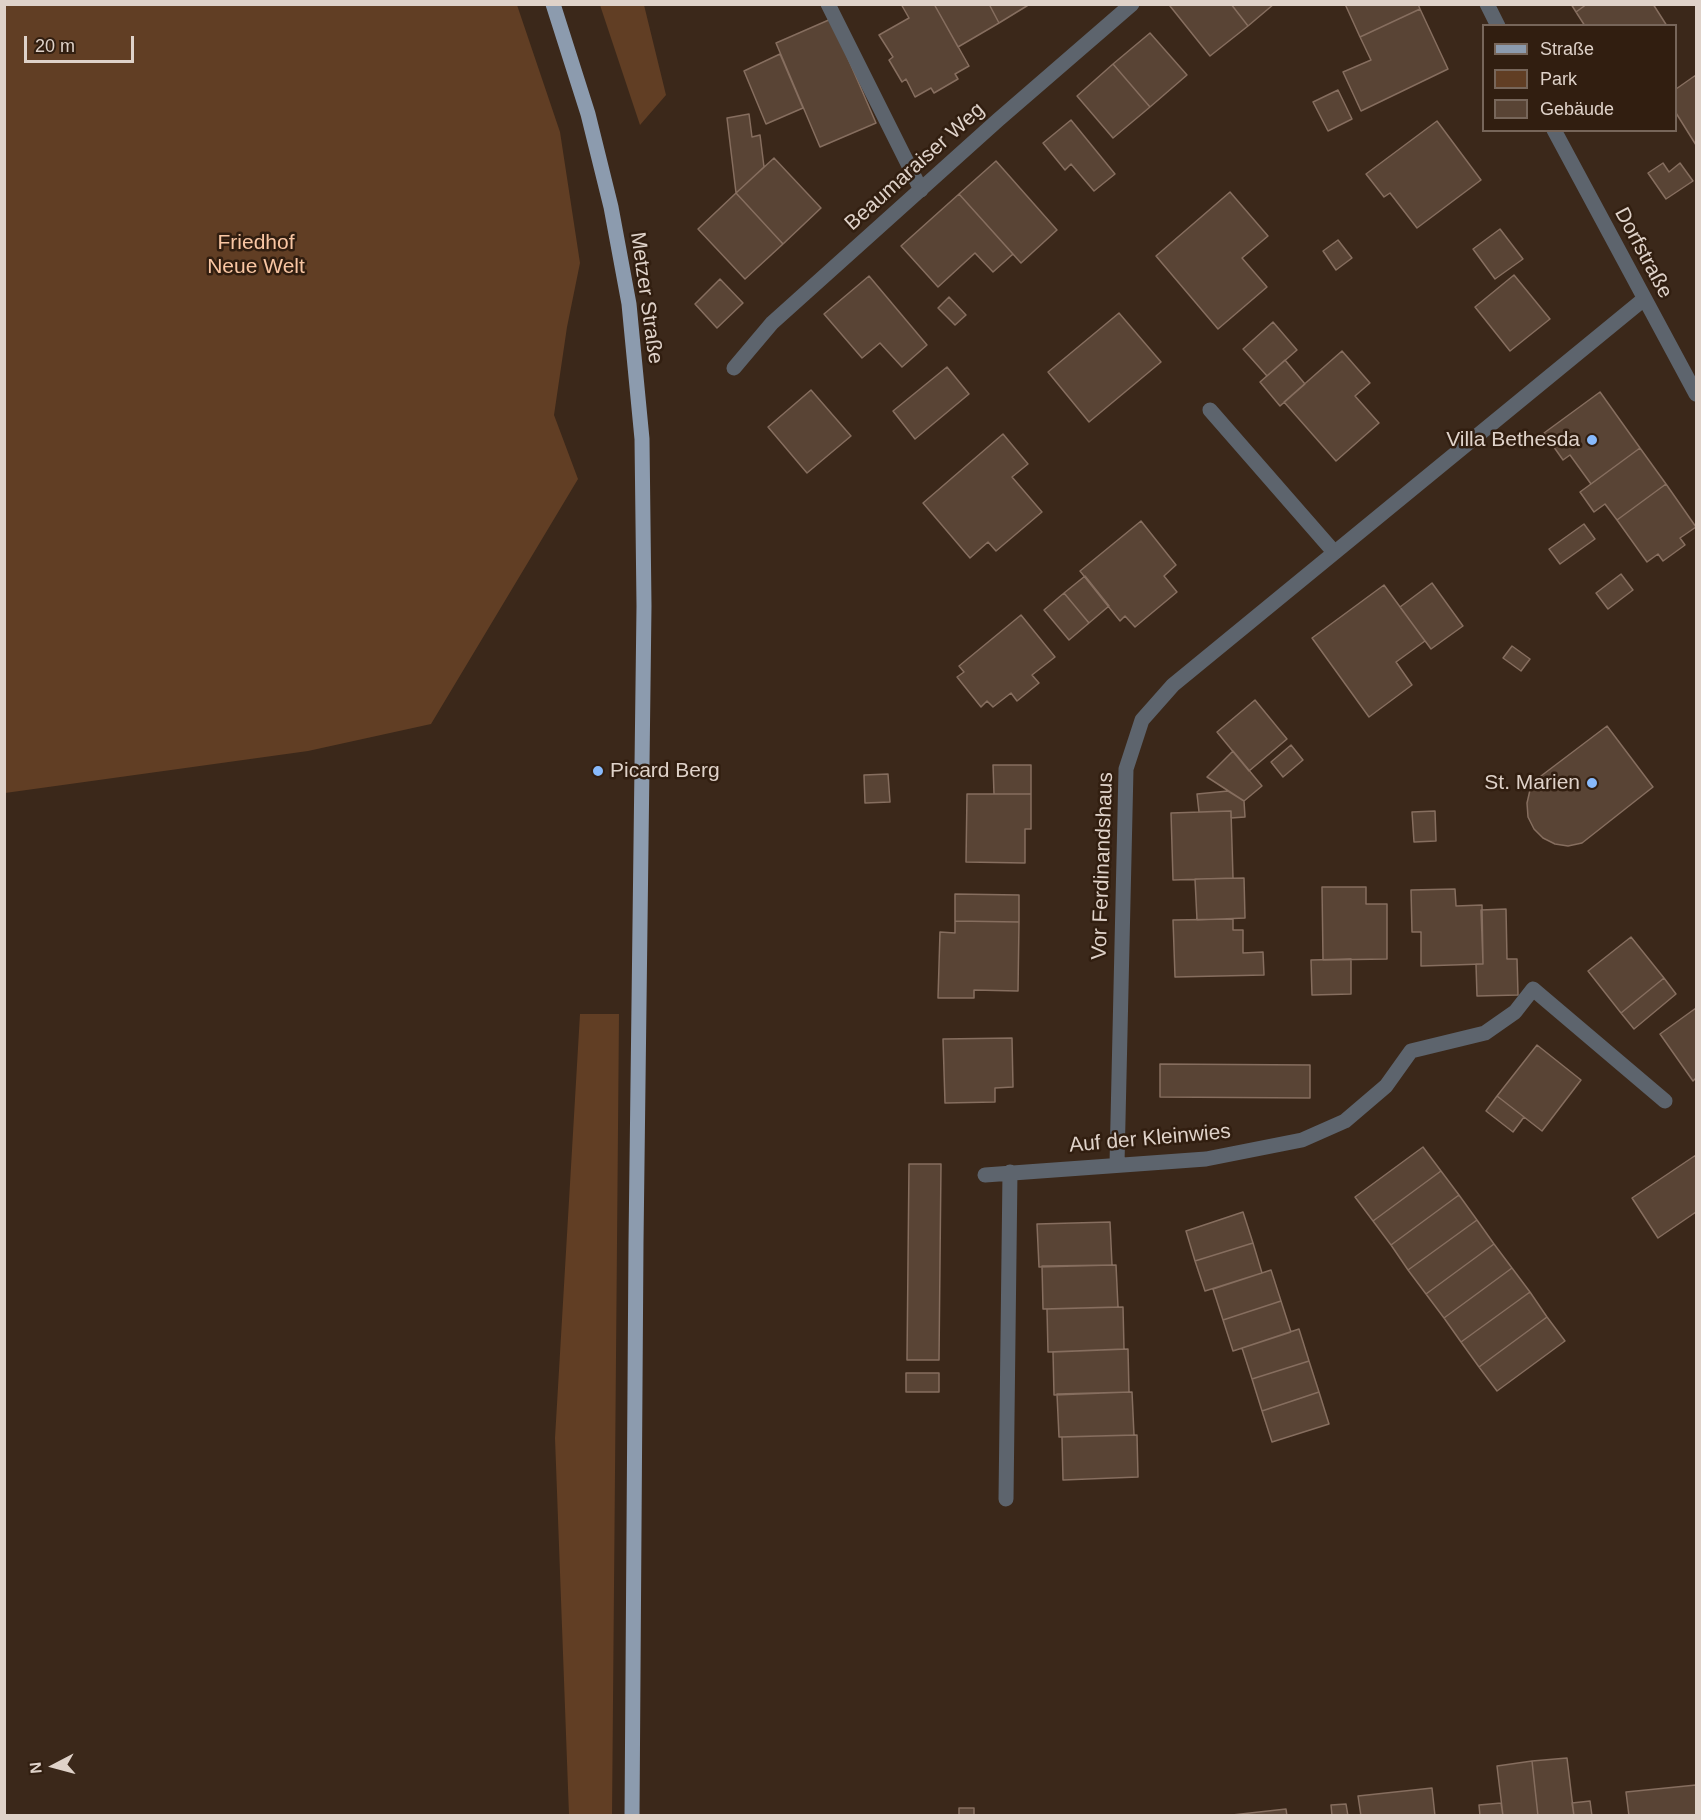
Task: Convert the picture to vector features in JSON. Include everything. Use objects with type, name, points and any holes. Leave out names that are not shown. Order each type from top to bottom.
[{"type":"main road","name":"Metzer Straße","points":[[554,4],[588,114],[611,207],[628,304],[642,439],[644,606],[632,1815]]},
{"type":"street","points":[[828,4],[921,190]]},
{"type":"street","name":"Beaumaraiser Weg","points":[[734,368],[772,323],[1132,4]]},
{"type":"street","points":[[1487,4],[1497,24]]},
{"type":"street","name":"Dorfstraße","points":[[1555,132],[1696,394]]},
{"type":"street","name":"Vor Ferdinandshaus","points":[[1117,1164],[1126,769],[1142,720],[1173,685],[1644,299]]},
{"type":"street","points":[[1210,410],[1334,552]]},
{"type":"street","name":"Auf der Kleinwies","points":[[985,1175],[1206,1159],[1302,1140],[1345,1121],[1386,1086],[1411,1052],[1485,1033],[1515,1012],[1533,988],[1665,1101]]},
{"type":"street","points":[[1006,1499],[1010,1172]]},
{"type":"green space","name":"Friedhof Neue Welt","points":[[4,5],[517,5],[560,132],[580,263],[567,327],[554,415],[578,479],[431,724],[308,751],[5,793]]},
{"type":"green space","points":[[600,5],[644,5],[666,95],[640,125]]},
{"type":"green space","points":[[580,1014],[619,1014],[612,1816],[569,1815],[555,1438]]},
{"type":"building","points":[[901,4],[934,4],[969,66],[955,74],[958,79],[934,93],[931,88],[915,97],[906,79],[902,82],[889,60],[893,57],[879,35],[909,18]]},
{"type":"building","points":[[934,4],[989,4],[999,23],[958,47]]},
{"type":"building","points":[[989,4],[1030,4],[999,23]]},
{"type":"building","points":[[1173,4],[1231,4],[1248,26],[1210,56],[1170,6]]},
{"type":"building","points":[[1231,4],[1274,4],[1248,26]]},
{"type":"building","points":[[1345,4],[1418,4],[1420,9],[1360,37]]},
{"type":"building","points":[[1571,4],[1587,4],[1576,12]]},
{"type":"building","points":[[1587,4],[1653,4],[1666,24],[1584,24],[1576,12]]},
{"type":"building","points":[[1420,9],[1448,69],[1361,111],[1343,72],[1371,60],[1360,37]]},
{"type":"building","points":[[831,19],[876,123],[820,147],[776,43]]},
{"type":"building","points":[[1150,33],[1187,75],[1150,107],[1113,64]]},
{"type":"building","points":[[780,54],[803,108],[766,124],[744,71]]},
{"type":"building","points":[[1113,64],[1150,107],[1113,138],[1077,96]]},
{"type":"building","points":[[1696,75],[1696,145],[1677,115],[1677,88]]},
{"type":"building","points":[[1338,90],[1352,119],[1328,131],[1313,102]]},
{"type":"building","points":[[749,114],[752,137],[760,135],[764,167],[736,193],[727,118]]},
{"type":"building","points":[[1071,120],[1115,174],[1094,191],[1071,164],[1065,170],[1043,143]]},
{"type":"building","points":[[1437,121],[1481,180],[1417,228],[1390,193],[1384,197],[1366,174]]},
{"type":"building","points":[[774,158],[821,208],[783,244],[736,193]]},
{"type":"building","points":[[996,161],[1057,230],[1021,263],[959,194]]},
{"type":"building","points":[[1663,163],[1669,172],[1680,163],[1693,181],[1666,199],[1648,173]]},
{"type":"building","points":[[1230,192],[1268,236],[1242,258],[1267,287],[1218,329],[1156,256]]},
{"type":"building","points":[[736,193],[783,244],[745,279],[698,229]]},
{"type":"building","points":[[959,194],[1013,254],[993,272],[975,253],[938,287],[901,246]]},
{"type":"building","points":[[1500,229],[1523,259],[1495,279],[1473,249]]},
{"type":"building","points":[[1338,240],[1352,258],[1336,270],[1323,251]]},
{"type":"building","points":[[1514,275],[1550,319],[1510,351],[1475,307]]},
{"type":"building","points":[[869,276],[927,345],[902,367],[880,343],[862,358],[824,314]]},
{"type":"building","points":[[720,279],[743,303],[717,328],[695,304]]},
{"type":"building","points":[[949,297],[966,315],[955,325],[938,308]]},
{"type":"building","points":[[1119,313],[1161,362],[1089,422],[1048,372]]},
{"type":"building","points":[[1273,322],[1297,350],[1267,376],[1243,349]]},
{"type":"building","points":[[1342,351],[1370,383],[1355,396],[1379,423],[1336,461],[1284,402]]},
{"type":"building","points":[[1285,360],[1305,384],[1280,406],[1260,382]]},
{"type":"building","points":[[947,367],[969,394],[915,439],[893,411]]},
{"type":"building","points":[[811,390],[851,436],[807,473],[768,427]]},
{"type":"building","name":"Villa Bethesda","points":[[1600,392],[1640,448],[1591,484],[1570,455],[1563,460],[1544,433]]},
{"type":"building","points":[[1003,434],[1028,464],[1012,477],[1042,512],[996,551],[988,542],[970,558],[923,503]]},
{"type":"building","points":[[1640,448],[1666,484],[1617,520],[1605,504],[1594,512],[1580,492]]},
{"type":"building","points":[[1666,484],[1696,527],[1680,538],[1685,545],[1663,561],[1658,554],[1647,562],[1617,520]]},
{"type":"building","points":[[1141,521],[1176,565],[1164,576],[1177,592],[1135,627],[1125,616],[1120,621],[1080,571]]},
{"type":"building","points":[[1584,524],[1595,539],[1560,564],[1549,549]]},
{"type":"building","points":[[1621,574],[1633,590],[1608,609],[1596,593]]},
{"type":"building","points":[[1085,576],[1109,606],[1089,623],[1064,593]]},
{"type":"building","points":[[1432,583],[1463,626],[1431,649],[1400,607]]},
{"type":"building","points":[[1384,585],[1425,641],[1396,662],[1412,685],[1369,717],[1312,638]]},
{"type":"building","points":[[1064,593],[1089,623],[1069,640],[1044,610]]},
{"type":"building","points":[[1021,615],[1055,657],[1032,675],[1039,683],[1017,701],[1011,693],[993,707],[987,701],[981,707],[957,677],[964,672],[959,666]]},
{"type":"building","points":[[1512,646],[1530,659],[1521,671],[1503,658]]},
{"type":"building","points":[[1255,700],[1287,739],[1249,771],[1217,732]]},
{"type":"building","name":"St. Marien","points":[[1607,726],[1653,787],[1582,843],[1568,846],[1555,844],[1543,838],[1534,829],[1528,817],[1527,803],[1530,790],[1537,779]]},
{"type":"building","points":[[1291,745],[1303,760],[1283,777],[1271,762]]},
{"type":"building","points":[[1233,751],[1262,786],[1244,801],[1207,777]]},
{"type":"building","points":[[993,765],[1031,765],[1031,794],[994,794]]},
{"type":"building","points":[[888,774],[890,802],[865,803],[864,775]]},
{"type":"building","points":[[1228,791],[1244,801],[1245,817],[1231,818],[1231,811],[1199,812],[1197,794]]},
{"type":"building","points":[[967,794],[1031,794],[1031,829],[1025,829],[1025,863],[966,862]]},
{"type":"building","points":[[1231,811],[1233,878],[1173,880],[1171,813]]},
{"type":"building","points":[[1435,811],[1436,841],[1414,842],[1412,812]]},
{"type":"building","points":[[1244,878],[1245,918],[1197,920],[1195,879]]},
{"type":"building","points":[[1322,887],[1366,887],[1366,904],[1387,904],[1387,959],[1323,960]]},
{"type":"building","points":[[1455,889],[1456,906],[1482,905],[1483,964],[1421,966],[1421,932],[1412,932],[1411,890]]},
{"type":"building","points":[[955,894],[1019,895],[1019,922],[955,921]]},
{"type":"building","points":[[1506,909],[1507,959],[1517,959],[1518,995],[1477,996],[1476,964],[1483,964],[1481,910]]},
{"type":"building","points":[[1233,919],[1233,930],[1243,930],[1243,953],[1263,952],[1264,975],[1175,977],[1173,920]]},
{"type":"building","points":[[955,921],[1019,922],[1018,991],[974,990],[974,998],[938,998],[940,932],[955,933]]},
{"type":"building","points":[[1631,937],[1664,978],[1621,1013],[1588,971]]},
{"type":"building","points":[[1351,959],[1351,994],[1312,995],[1311,960]]},
{"type":"building","points":[[1664,978],[1676,994],[1634,1029],[1621,1013]]},
{"type":"building","points":[[1696,1008],[1696,1078],[1693,1081],[1660,1034]]},
{"type":"building","points":[[1012,1038],[1013,1087],[995,1088],[995,1102],[945,1103],[943,1039]]},
{"type":"building","points":[[1537,1045],[1581,1080],[1542,1131],[1497,1096]]},
{"type":"building","points":[[1160,1064],[1310,1065],[1310,1098],[1160,1097]]},
{"type":"building","points":[[1497,1096],[1524,1117],[1513,1132],[1486,1111]]},
{"type":"building","points":[[1423,1147],[1441,1171],[1373,1221],[1355,1197]]},
{"type":"building","points":[[1696,1155],[1696,1212],[1658,1238],[1632,1198]]},
{"type":"building","points":[[909,1164],[941,1164],[939,1360],[907,1360]]},
{"type":"building","points":[[1441,1171],[1459,1195],[1391,1245],[1373,1221]]},
{"type":"building","points":[[1459,1195],[1477,1220],[1408,1270],[1391,1245]]},
{"type":"building","points":[[1243,1212],[1253,1243],[1195,1261],[1186,1231]]},
{"type":"building","points":[[1477,1220],[1494,1244],[1426,1294],[1408,1270]]},
{"type":"building","points":[[1110,1222],[1112,1265],[1039,1267],[1037,1224]]},
{"type":"building","points":[[1253,1243],[1262,1273],[1205,1291],[1195,1261]]},
{"type":"building","points":[[1494,1244],[1512,1268],[1444,1318],[1426,1294]]},
{"type":"building","points":[[1116,1265],[1118,1307],[1043,1309],[1042,1266]]},
{"type":"building","points":[[1512,1268],[1530,1292],[1461,1342],[1444,1318]]},
{"type":"building","points":[[1271,1270],[1281,1301],[1223,1320],[1213,1289]]},
{"type":"building","points":[[1530,1292],[1547,1317],[1479,1367],[1461,1342]]},
{"type":"building","points":[[1281,1301],[1291,1332],[1233,1351],[1223,1320]]},
{"type":"building","points":[[1123,1307],[1124,1349],[1048,1352],[1047,1309]]},
{"type":"building","points":[[1547,1317],[1565,1341],[1497,1391],[1479,1367]]},
{"type":"building","points":[[1299,1329],[1309,1361],[1252,1379],[1242,1348]]},
{"type":"building","points":[[1128,1349],[1129,1392],[1054,1395],[1053,1352]]},
{"type":"building","points":[[1309,1361],[1319,1392],[1262,1411],[1252,1379]]},
{"type":"building","points":[[906,1373],[939,1373],[939,1392],[906,1392]]},
{"type":"building","points":[[1132,1392],[1134,1435],[1059,1437],[1057,1394]]},
{"type":"building","points":[[1319,1392],[1329,1424],[1272,1442],[1262,1411]]},
{"type":"building","points":[[1137,1435],[1138,1477],[1063,1480],[1062,1437]]},
{"type":"building","points":[[1567,1758],[1574,1816],[1538,1816],[1532,1761]]},
{"type":"building","points":[[1532,1761],[1538,1816],[1503,1816],[1497,1766]]},
{"type":"building","points":[[1696,1785],[1696,1816],[1629,1816],[1626,1792]]},
{"type":"building","points":[[1432,1788],[1435,1816],[1361,1816],[1358,1796]]},
{"type":"building","points":[[1590,1801],[1592,1816],[1574,1816],[1572,1803]]},
{"type":"building","points":[[1501,1803],[1503,1816],[1480,1816],[1479,1805]]},
{"type":"building","points":[[1346,1804],[1348,1816],[1332,1816],[1331,1805]]},
{"type":"building","points":[[959,1808],[974,1808],[974,1816],[959,1816]]},
{"type":"building","points":[[1286,1809],[1287,1816],[1223,1816]]},
{"type":"place","name":"Villa Bethesda","points":[[1592,440]]},
{"type":"place","name":"Picard Berg","points":[[598,771]]},
{"type":"place","name":"St. Marien","points":[[1592,783]]}]
